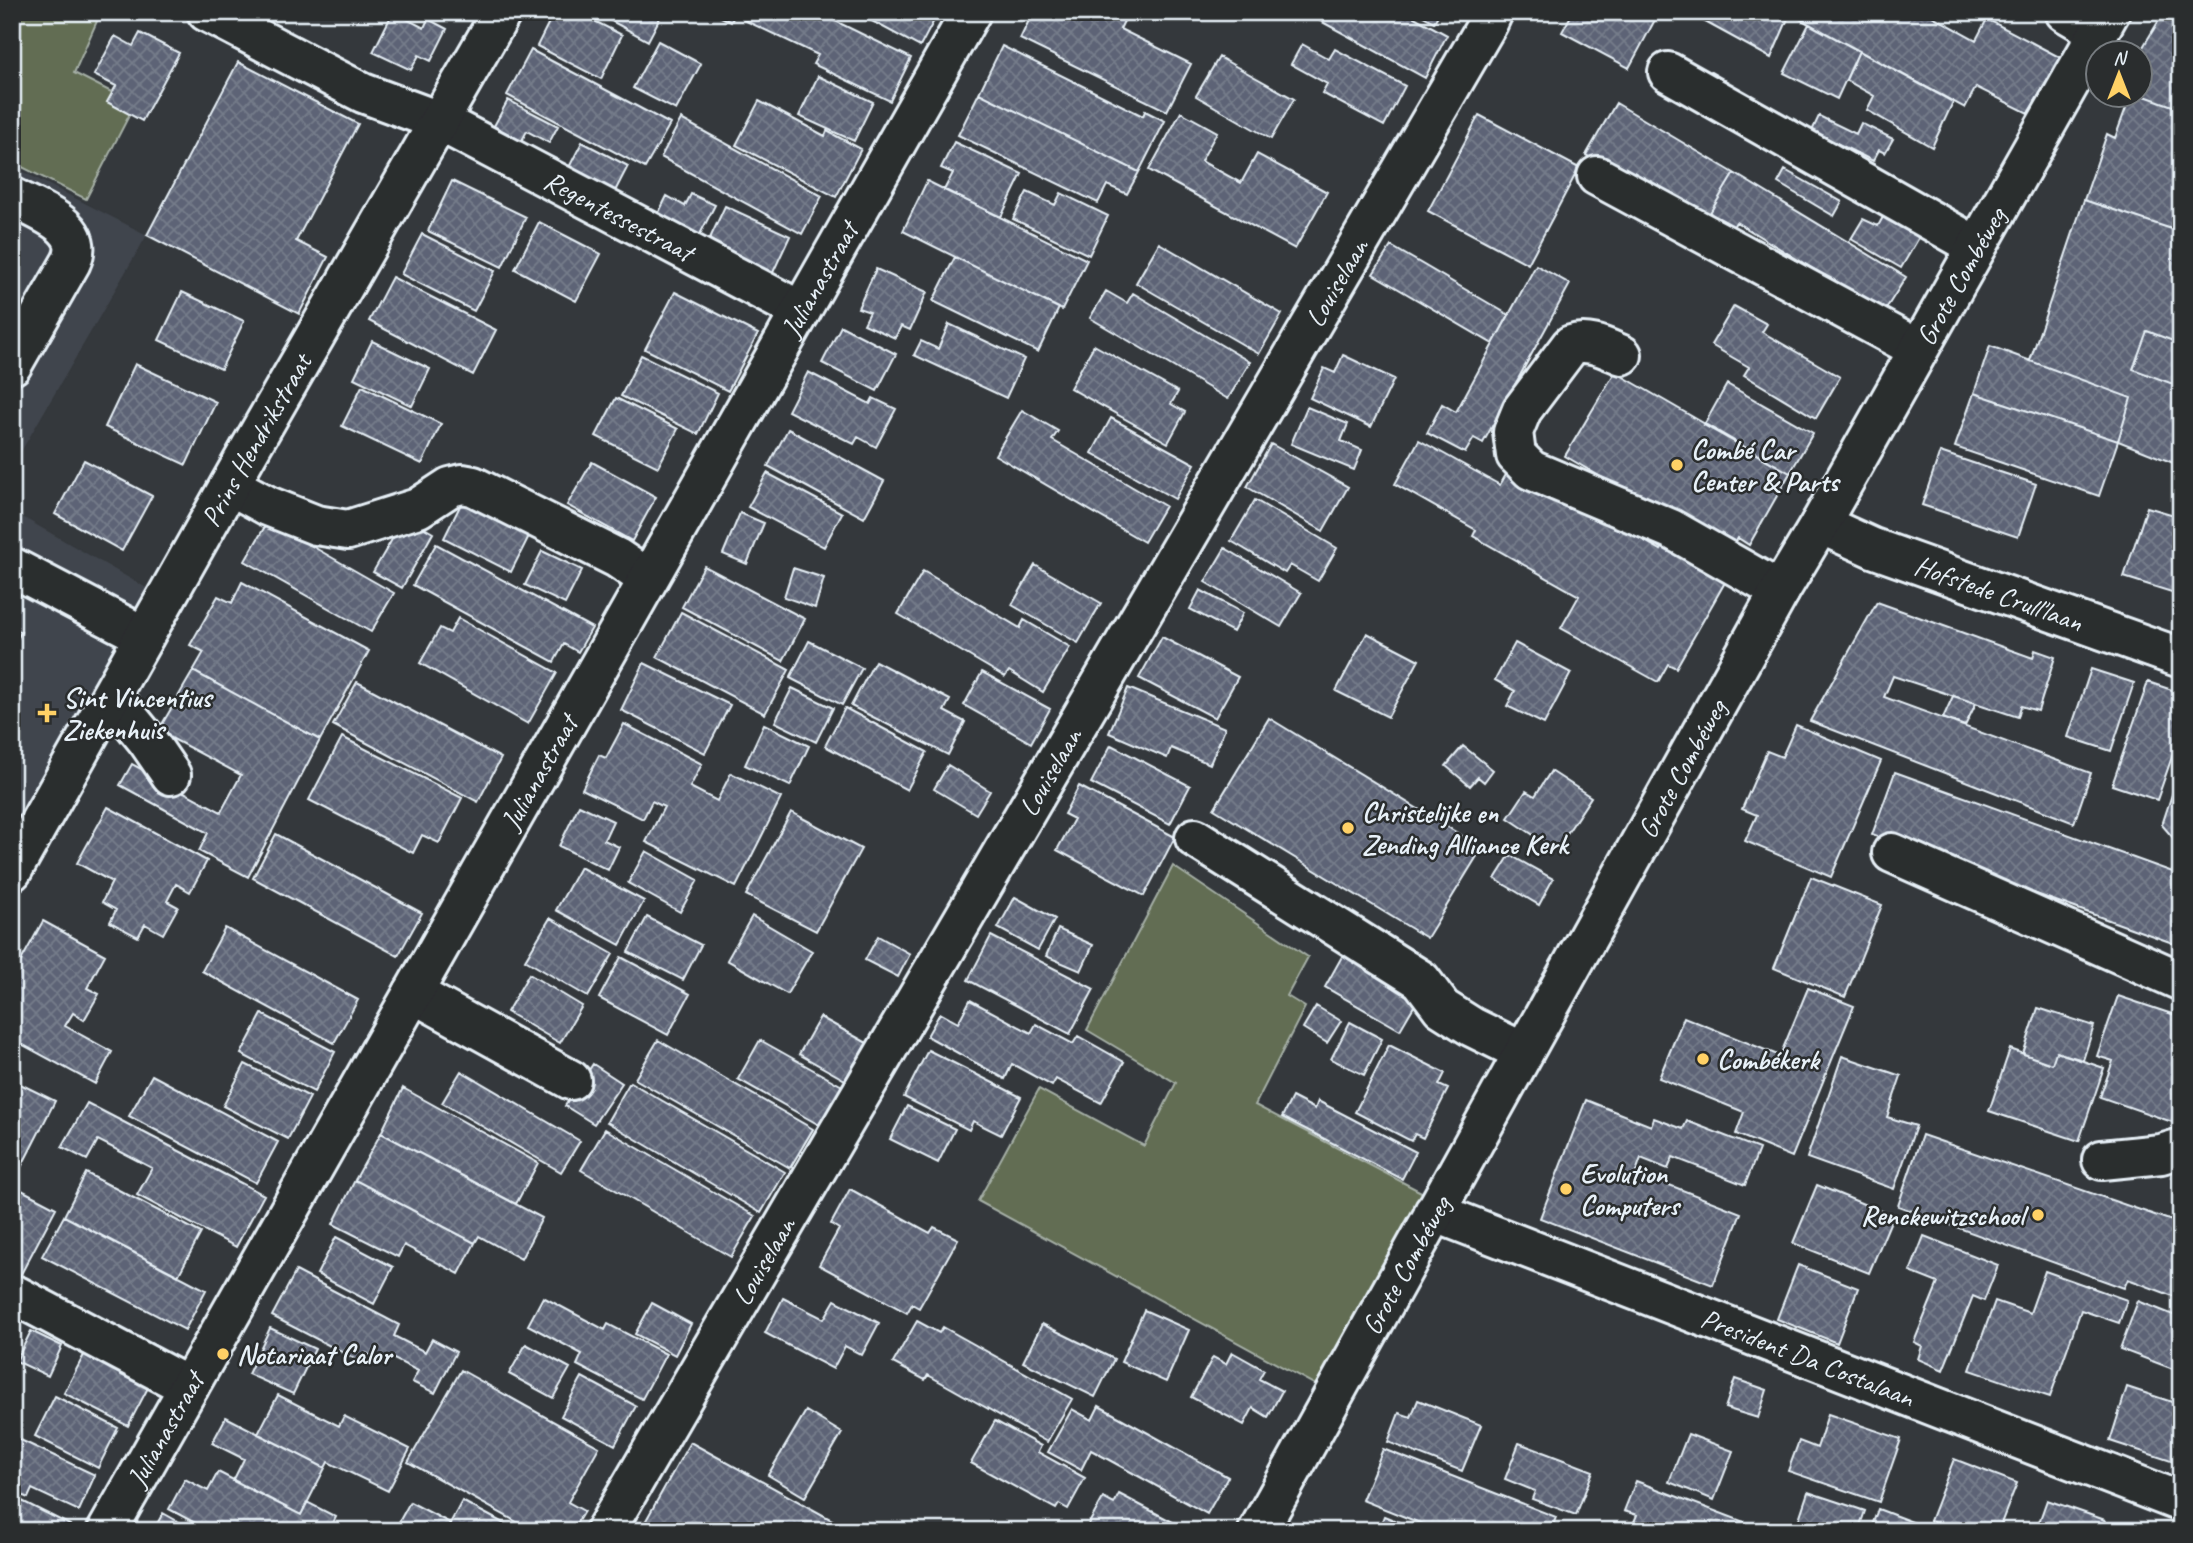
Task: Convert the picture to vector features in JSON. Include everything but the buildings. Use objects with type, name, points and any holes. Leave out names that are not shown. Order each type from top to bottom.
[{"type":"street","name":"Regentessestraat","points":[[207,12],[363,93],[439,121],[801,311]]},
{"type":"street","name":"Prins Hendrikstraat","points":[[12,871],[502,12]]},
{"type":"street","name":"Julianastraat","points":[[107,1531],[971,12]]},
{"type":"street","name":"Louiselaan","points":[[605,1531],[1493,12]]},
{"type":"street","points":[[2064,12],[2104,22]]},
{"type":"street","name":"Grote Combéweg","points":[[1258,1531],[1780,591],[2104,22]]},
{"type":"street","points":[[1668,72],[1976,246]]},
{"type":"street","points":[[1597,176],[1917,349]]},
{"type":"street","points":[[12,197],[65,226],[75,241],[75,253],[12,365]]},
{"type":"street","points":[[1622,355],[1595,344],[1580,342],[1571,345],[1522,410],[1513,432],[1516,455],[1531,470],[1671,529],[1780,591]]},
{"type":"street","points":[[230,485],[268,506],[316,525],[348,530],[418,508],[450,487],[462,484],[473,486],[617,558],[649,579]]},
{"type":"street","name":"Hofstede Crull'laan","points":[[1820,524],[1873,548],[2181,658]]},
{"type":"street","points":[[12,567],[144,636]]},
{"type":"street","points":[[111,696],[171,775]]},
{"type":"street","points":[[1195,838],[1421,981],[1442,1008],[1472,1027],[1523,1052]]},
{"type":"street","points":[[1892,853],[2181,981]]},
{"type":"street","points":[[413,993],[571,1080]]},
{"type":"street","points":[[2102,1160],[2161,1154],[2181,1148]]},
{"type":"street","name":"President Da Costalaan","points":[[1434,1212],[2181,1502]]},
{"type":"street","points":[[17,1296],[189,1387]]},
{"type":"street","points":[[2171,1531],[2181,1514]]},
{"type":"shaded area","points":[[12,166],[147,235],[12,467]]},
{"type":"shaded area","name":"Sint Vincentius Ziekenhuis","points":[[12,511],[150,590],[12,837]]},
{"type":"green space","points":[[12,12],[101,12],[74,73],[135,104],[86,199],[12,162]]},
{"type":"green space","points":[[1173,866],[1308,957],[1287,996],[1305,1007],[1255,1105],[1427,1195],[1321,1388],[978,1201],[1039,1089],[1144,1146],[1176,1083],[1087,1030]]},
{"type":"place","name":"Combé Car Center & Parts","points":[[1677,465]]},
{"type":"place","name":"Sint Vincentius Ziekenhuis","points":[[47,713]]},
{"type":"place","name":"Christelijke en Zending Alliance Kerk","points":[[1348,828]]},
{"type":"place","name":"Combékerk","points":[[1703,1059]]},
{"type":"place","name":"Evolution Computers","points":[[1566,1189]]},
{"type":"place","name":"Renckewitzschool","points":[[2038,1215]]},
{"type":"place","name":"Notariaat Calor","points":[[223,1354]]}]
